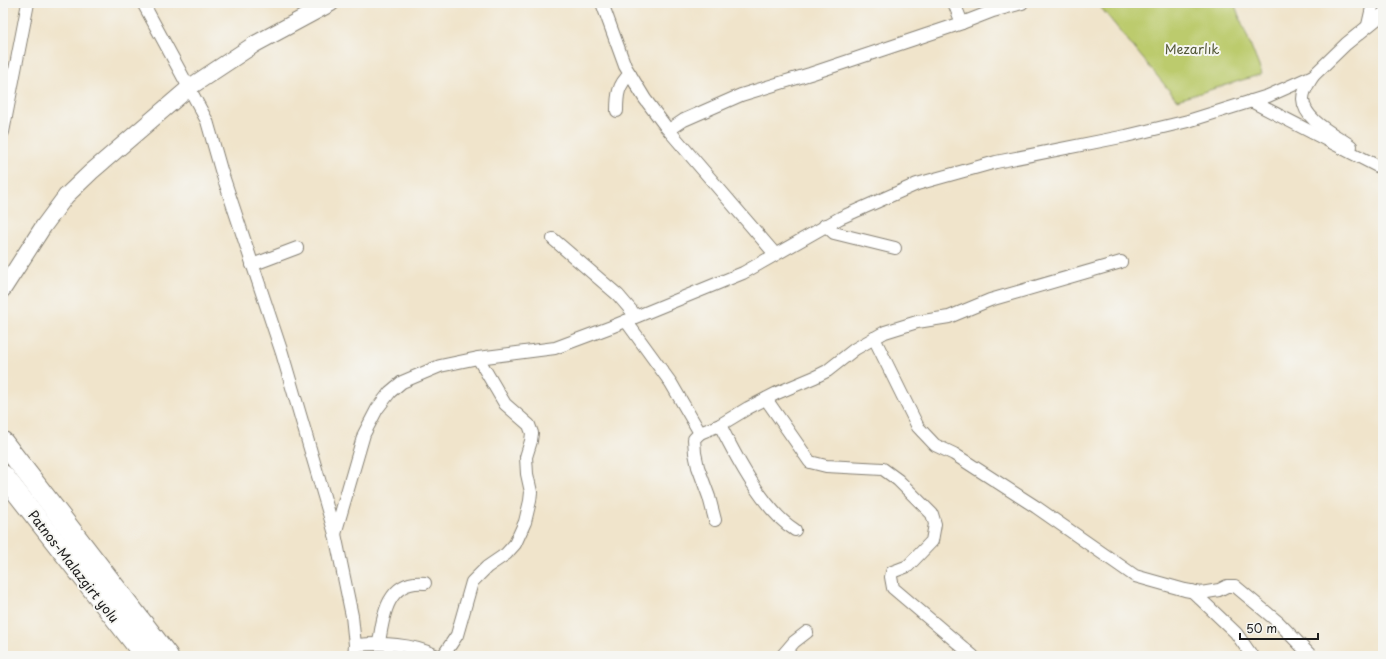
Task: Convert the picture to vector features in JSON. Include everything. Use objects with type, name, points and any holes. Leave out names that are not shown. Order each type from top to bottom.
[{"type":"main road","points":[[3,442],[168,656]]},
{"type":"main road","name":"Patnos-Malazgirt yolu","points":[[3,475],[145,656]]},
{"type":"street","points":[[3,132],[28,3]]},
{"type":"street","points":[[143,3],[207,121],[221,170],[282,353],[335,534],[344,571],[354,650],[379,643],[409,646],[437,656]]},
{"type":"street","points":[[3,289],[43,227],[66,196],[91,172],[190,88],[255,44],[332,3]]},
{"type":"street","points":[[602,3],[630,74],[645,99],[669,130],[775,254]]},
{"type":"street","points":[[954,3],[962,23]]},
{"type":"street","points":[[669,130],[684,120],[740,95],[810,74],[962,23],[993,10],[1022,3]]},
{"type":"street","points":[[1368,25],[1373,3]]},
{"type":"street","points":[[1383,14],[1368,25],[1313,76],[1305,89],[1303,98],[1305,109],[1309,115],[1383,168]]},
{"type":"street","points":[[617,111],[617,94],[620,86],[630,74]]},
{"type":"street","points":[[335,534],[364,434],[377,409],[390,392],[402,382],[421,372],[440,366],[478,358],[555,348],[631,319],[743,273],[865,205],[916,184],[996,162],[1147,131],[1251,101],[1288,88],[1313,76]]},
{"type":"street","points":[[1251,101],[1383,168]]},
{"type":"street","points":[[825,226],[834,233],[895,248]]},
{"type":"street","points":[[553,239],[618,295],[700,433]]},
{"type":"street","points":[[252,265],[296,248]]},
{"type":"street","points":[[715,520],[695,453],[694,439],[700,433],[720,426],[766,399],[827,371],[844,356],[885,332],[908,324],[949,317],[990,300],[1121,262]]},
{"type":"street","points":[[874,338],[918,427],[935,445],[954,454],[1036,507],[1135,576],[1192,591],[1210,592],[1227,586],[1235,586],[1278,622],[1311,656]]},
{"type":"street","points":[[442,656],[457,634],[472,582],[487,567],[506,554],[514,544],[525,522],[530,501],[531,492],[526,464],[532,433],[529,426],[505,404],[478,358]]},
{"type":"street","points":[[766,399],[810,462],[826,466],[883,469],[898,480],[932,514],[935,524],[932,541],[908,566],[892,572],[891,577],[893,588],[973,656]]},
{"type":"street","points":[[720,426],[747,476],[776,514],[787,525],[795,530]]},
{"type":"street","points":[[379,643],[382,621],[392,597],[405,584],[416,582],[425,583]]},
{"type":"street","points":[[1192,591],[1236,634],[1252,656]]},
{"type":"street","points":[[782,656],[794,642],[807,632]]},
{"type":"green space","name":"Mezarlık","points":[[1097,3],[1234,3],[1262,74],[1177,100]]}]
